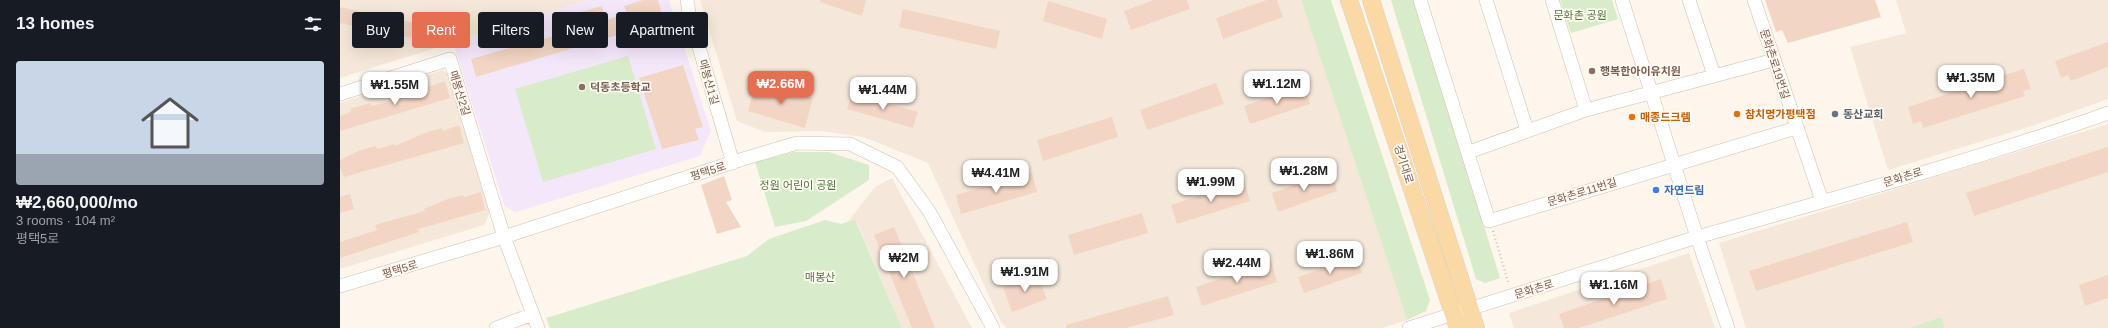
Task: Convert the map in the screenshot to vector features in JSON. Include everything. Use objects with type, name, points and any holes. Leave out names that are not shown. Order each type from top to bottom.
[{"type":"main road","points":[[1342,0],[1363,40]]},
{"type":"main road","name":"경기대로","points":[[1349,0],[1461,316],[1476,328]]},
{"type":"main road","name":"경기대로","points":[[1371,0],[1461,316]]},
{"type":"street","name":"매봉산1길","points":[[687,0],[689,14],[733,163]]},
{"type":"street","points":[[1420,0],[1469,152],[1489,221]]},
{"type":"street","points":[[1486,0],[1527,130]]},
{"type":"street","points":[[1552,0],[1586,110]]},
{"type":"street","points":[[1622,0],[1697,238],[1728,328]]},
{"type":"street","points":[[1689,0],[1714,75]]},
{"type":"street","name":"문화촌로19번길","points":[[1754,0],[1796,128],[1822,201]]},
{"type":"street","name":"매봉산2길","points":[[340,94],[450,60],[504,238]]},
{"type":"street","points":[[1469,152],[1586,110],[1774,60]]},
{"type":"street","name":"문화촌로","points":[[1409,328],[1461,316],[1512,296],[1697,238],[2067,128],[2108,113]]},
{"type":"street","points":[[1674,164],[1796,128]]},
{"type":"street","name":"평택5로","points":[[340,286],[504,238],[796,143],[850,144],[897,167],[929,211],[993,328]]},
{"type":"street","name":"문화촌로11번길","points":[[1489,221],[1674,164]]},
{"type":"street","points":[[504,238],[538,328]]},
{"type":"street","points":[[496,328],[533,314]]},
{"type":"path","points":[[1489,221],[1512,296]]},
{"type":"shaded area","points":[[340,0],[588,0],[544,14],[544,12],[478,12],[478,35],[470,37],[470,12],[412,12],[412,48],[435,48],[340,78]]},
{"type":"shaded area","name":"덕동초등학교","points":[[588,0],[669,0],[673,12],[616,12],[616,48],[684,48],[711,131],[700,156],[516,212],[505,207],[455,48],[470,48],[470,38],[478,35],[478,48],[544,48],[544,14]]},
{"type":"shaded area","points":[[700,0],[1301,0],[1407,320],[1382,328],[1007,328],[1001,322],[928,163],[863,137],[821,131],[765,132],[737,121],[708,26],[708,12],[704,12]]},
{"type":"shaded area","points":[[1896,0],[2108,0],[2108,99],[2035,125],[1888,170],[1850,47],[1906,33]]},
{"type":"shaded area","points":[[442,70],[448,73],[490,212],[484,225],[340,269],[340,103]]},
{"type":"shaded area","points":[[2108,124],[2108,328],[1746,328],[1719,243]]},
{"type":"shaded area","points":[[892,178],[972,328],[902,328],[858,224],[855,219],[849,220],[875,187]]},
{"type":"shaded area","points":[[1689,253],[1715,328],[1514,328],[1509,313]]},
{"type":"green space","points":[[1301,0],[1331,0],[1430,300],[1426,311],[1407,320]]},
{"type":"green space","points":[[1391,0],[1414,0],[1500,278],[1485,283],[1476,279]]},
{"type":"green space","name":"문화촌 공원","points":[[1560,0],[1612,0],[1618,19],[1571,33]]},
{"type":"green space","points":[[628,56],[656,149],[543,182],[515,89]]},
{"type":"green space","name":"정원 어린이 공원","points":[[794,152],[829,152],[869,165],[869,180],[806,221],[775,227],[755,162]]},
{"type":"green space","name":"매봉산","points":[[855,219],[902,328],[550,328],[546,318],[747,256],[769,239],[825,220],[841,224]]},
{"type":"green space","points":[[1941,317],[1945,328],[1910,328]]},
{"type":"building","points":[[643,0],[658,0],[661,12],[627,12],[624,6]]},
{"type":"building","points":[[820,0],[866,0],[862,16],[820,2]]},
{"type":"building","points":[[1154,0],[1187,0],[1190,9],[1131,30],[1124,11]]},
{"type":"building","points":[[1267,0],[1277,0],[1283,17],[1223,39],[1216,18]]},
{"type":"building","points":[[1765,0],[1875,0],[1881,17],[1788,43],[1782,30],[1776,32]]},
{"type":"building","points":[[1048,1],[1107,19],[1102,39],[1043,21]]},
{"type":"building","points":[[602,6],[604,12],[581,12]]},
{"type":"building","points":[[340,7],[363,12],[352,12],[352,26],[340,23]]},
{"type":"building","points":[[903,9],[1000,31],[996,49],[899,27]]},
{"type":"building","points":[[616,17],[616,35],[608,38],[608,19]]},
{"type":"building","points":[[404,21],[412,22],[411,38],[404,37]]},
{"type":"building","points":[[552,37],[552,48],[573,48],[476,77],[471,59],[509,48],[544,48],[544,39]]},
{"type":"building","points":[[2108,42],[2108,67],[2071,81],[2068,75],[2061,78],[2055,61]]},
{"type":"building","points":[[683,65],[703,127],[695,129],[699,140],[662,149],[639,78]]},
{"type":"building","points":[[2024,69],[2031,89],[2023,91],[2025,96],[1923,128],[1921,121],[1913,124],[1908,107]]},
{"type":"building","points":[[445,81],[450,98],[340,131],[340,116],[351,112],[350,109],[370,103],[372,106],[407,96],[406,92],[425,86],[426,88]]},
{"type":"building","points":[[756,82],[813,98],[805,128],[748,111]]},
{"type":"building","points":[[1216,83],[1224,104],[1147,130],[1140,110]]},
{"type":"building","points":[[1304,85],[1310,104],[1250,124],[1244,106]]},
{"type":"building","points":[[852,94],[918,112],[913,128],[847,109]]},
{"type":"building","points":[[1112,117],[1118,137],[1043,161],[1037,140]]},
{"type":"building","points":[[459,125],[464,143],[344,177],[340,168],[340,160],[361,150],[376,146],[377,149],[394,144],[395,146],[427,132],[442,128],[443,131]]},
{"type":"building","points":[[2108,147],[2108,172],[1974,216],[1966,193]]},
{"type":"building","points":[[1331,172],[1337,191],[1278,212],[1272,193]]},
{"type":"building","points":[[1032,173],[1037,192],[961,214],[956,195]]},
{"type":"building","points":[[724,176],[732,200],[726,202],[741,227],[717,234],[701,185]]},
{"type":"building","points":[[1244,181],[1250,201],[1177,224],[1171,205]]},
{"type":"building","points":[[481,192],[485,210],[418,229],[419,232],[340,258],[340,242],[377,230],[375,225],[425,211],[424,209],[448,199],[463,195],[464,197]]},
{"type":"building","points":[[350,194],[354,209],[340,213],[340,197]]},
{"type":"building","points":[[1142,213],[1148,233],[1074,255],[1068,235]]},
{"type":"building","points":[[1907,222],[1913,242],[1756,291],[1749,271]]},
{"type":"building","points":[[894,227],[935,328],[912,328],[874,235]]},
{"type":"building","points":[[1357,257],[1362,273],[1304,293],[1298,277]]},
{"type":"building","points":[[1271,262],[1277,282],[1202,306],[1196,287]]},
{"type":"building","points":[[1037,274],[1047,299],[1012,312],[1003,287]]},
{"type":"building","points":[[2108,275],[2108,298],[2085,306],[2079,285]]},
{"type":"building","points":[[1661,279],[1667,299],[1579,328],[1564,328],[1559,314]]},
{"type":"building","points":[[1168,296],[1174,315],[1126,328],[1066,328],[1066,325]]},
{"type":"place","name":"행복한아이유치원","points":[[1592,71]]},
{"type":"place","name":"덕동초등학교","points":[[582,87]]},
{"type":"place","name":"참치명가평택점","points":[[1737,114]]},
{"type":"place","name":"동산교회","points":[[1835,114]]},
{"type":"place","name":"매종드크렘","points":[[1632,117]]},
{"type":"place","name":"자연드림","points":[[1656,190]]}]
